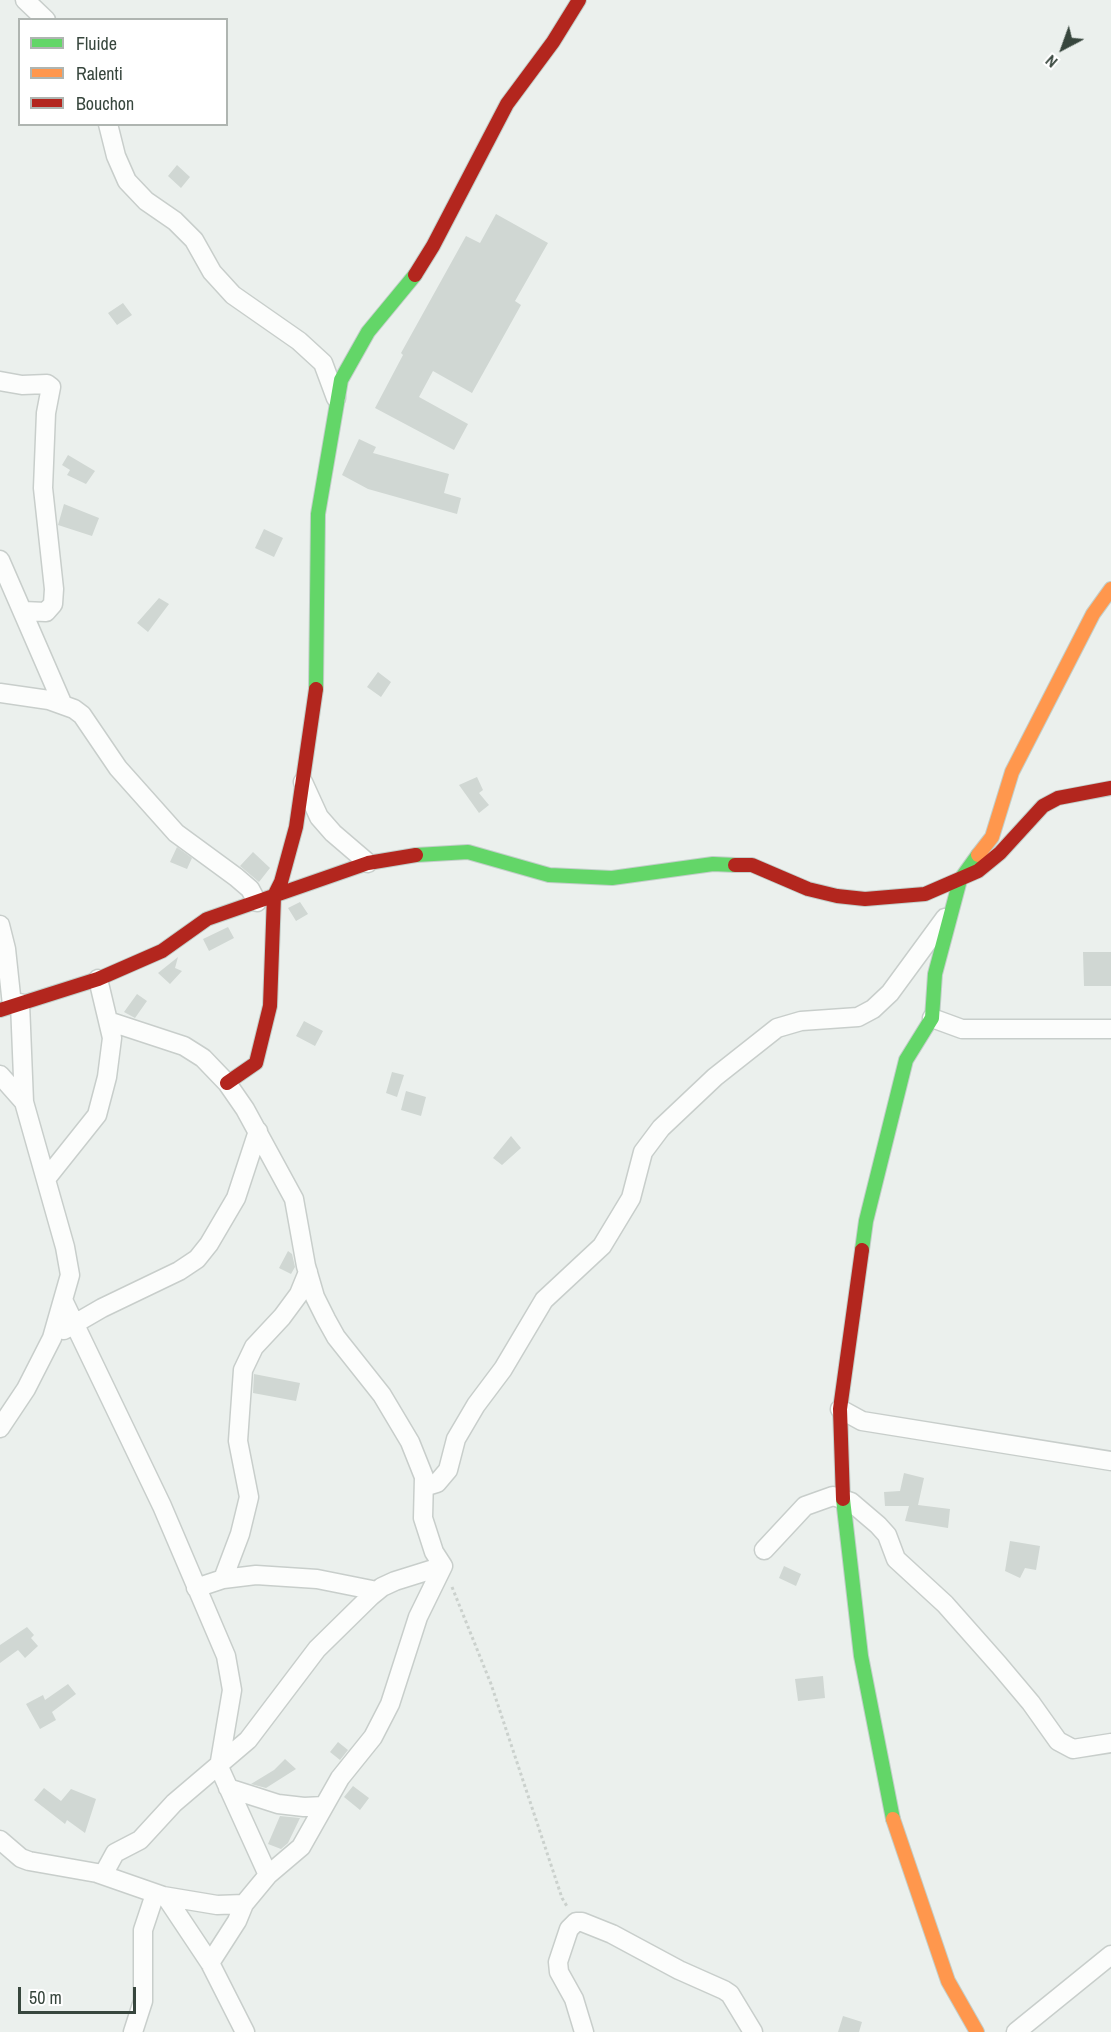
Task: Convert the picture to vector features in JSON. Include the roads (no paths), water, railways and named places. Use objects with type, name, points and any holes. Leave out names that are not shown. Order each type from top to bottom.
[{"type":"street","points":[[26,0],[44,18]]},
{"type":"street","points":[[227,1083],[254,1066],[259,1057],[270,1006],[266,899],[281,882],[296,827],[303,782],[318,669],[318,514],[341,380],[368,332],[413,278],[434,246],[476,159],[507,104],[553,42],[579,0]]},
{"type":"street","points":[[108,126],[116,156],[127,181],[146,201],[175,221],[194,240],[212,272],[233,295],[299,341],[323,363],[337,400]]},
{"type":"street","points":[[0,381],[22,385],[47,384],[51,387],[46,413],[43,488],[54,589],[53,604],[46,612],[23,611]]},
{"type":"street","points":[[0,560],[63,705]]},
{"type":"street","points":[[977,2032],[948,1981],[891,1813],[861,1656],[843,1499],[840,1409],[866,1221],[906,1060],[932,1018],[935,974],[960,880],[992,837],[1012,772],[1093,614],[1107,598],[1111,589]]},
{"type":"street","points":[[0,693],[33,696],[63,705],[82,715],[118,768],[176,833],[266,899]]},
{"type":"street","points":[[303,782],[319,817],[333,833],[368,863]]},
{"type":"street","points":[[11,1006],[99,979],[162,951],[207,919],[368,863],[413,855],[468,852],[549,874],[612,878],[713,864],[752,865],[784,876],[808,889],[865,899],[925,894],[978,871],[1000,853],[1043,806],[1058,798],[1111,788]]},
{"type":"street","points":[[424,1487],[437,1483],[448,1470],[456,1439],[476,1405],[503,1369],[544,1300],[602,1246],[631,1198],[643,1152],[661,1128],[715,1077],[777,1028],[801,1020],[858,1017],[873,1009],[890,993],[934,936],[952,906]]},
{"type":"street","points":[[0,925],[6,950],[24,1102],[70,1275],[52,1338],[26,1389],[0,1428]]},
{"type":"street","points":[[46,1179],[96,1114],[108,1068],[111,1038],[99,979]]},
{"type":"street","points":[[932,1018],[962,1029],[1111,1029]]},
{"type":"street","points":[[108,1021],[184,1046],[203,1058],[227,1083],[258,1131],[294,1199],[315,1297],[336,1337],[382,1395],[408,1438],[424,1477],[423,1518],[435,1552],[443,1566]]},
{"type":"street","points":[[0,1075],[24,1102]]},
{"type":"street","points":[[52,1338],[74,1323],[178,1271],[197,1259],[209,1244],[236,1198],[258,1131]]},
{"type":"street","points":[[222,1580],[240,1534],[249,1497],[238,1441],[243,1370],[254,1347],[282,1317],[299,1294],[308,1272]]},
{"type":"street","points":[[64,1302],[132,1440],[226,1656],[232,1690],[219,1767],[268,1875]]},
{"type":"street","points":[[840,1409],[862,1422],[1111,1461]]},
{"type":"street","points":[[764,1550],[805,1506],[833,1496],[843,1499],[878,1525],[887,1535],[896,1559],[945,1604],[1031,1702],[1058,1741],[1073,1749],[1111,1743]]},
{"type":"street","points":[[103,1875],[115,1853],[140,1840],[174,1803],[248,1740],[317,1649],[377,1591],[396,1581],[443,1566]]},
{"type":"street","points":[[210,1963],[237,1921],[244,1904],[268,1875],[301,1847],[340,1778],[373,1737],[390,1704],[417,1617],[443,1566]]},
{"type":"street","points":[[196,1588],[222,1580],[256,1575],[317,1579],[377,1591]]},
{"type":"street","points":[[228,1788],[278,1804],[304,1807],[324,1806]]},
{"type":"street","points":[[0,1840],[21,1858],[29,1861],[64,1865],[103,1875],[161,1895],[217,1905],[244,1904]]},
{"type":"street","points":[[161,1895],[210,1963],[245,2032]]},
{"type":"street","points":[[133,2032],[143,2001],[142,1930],[161,1895]]},
{"type":"street","points":[[584,2032],[574,1999],[559,1972],[558,1962],[569,1929],[576,1922],[582,1922],[612,1934],[679,1970],[724,1990],[730,1994],[753,2032]]},
{"type":"street","points":[[1016,2032],[1111,1955]]}]
